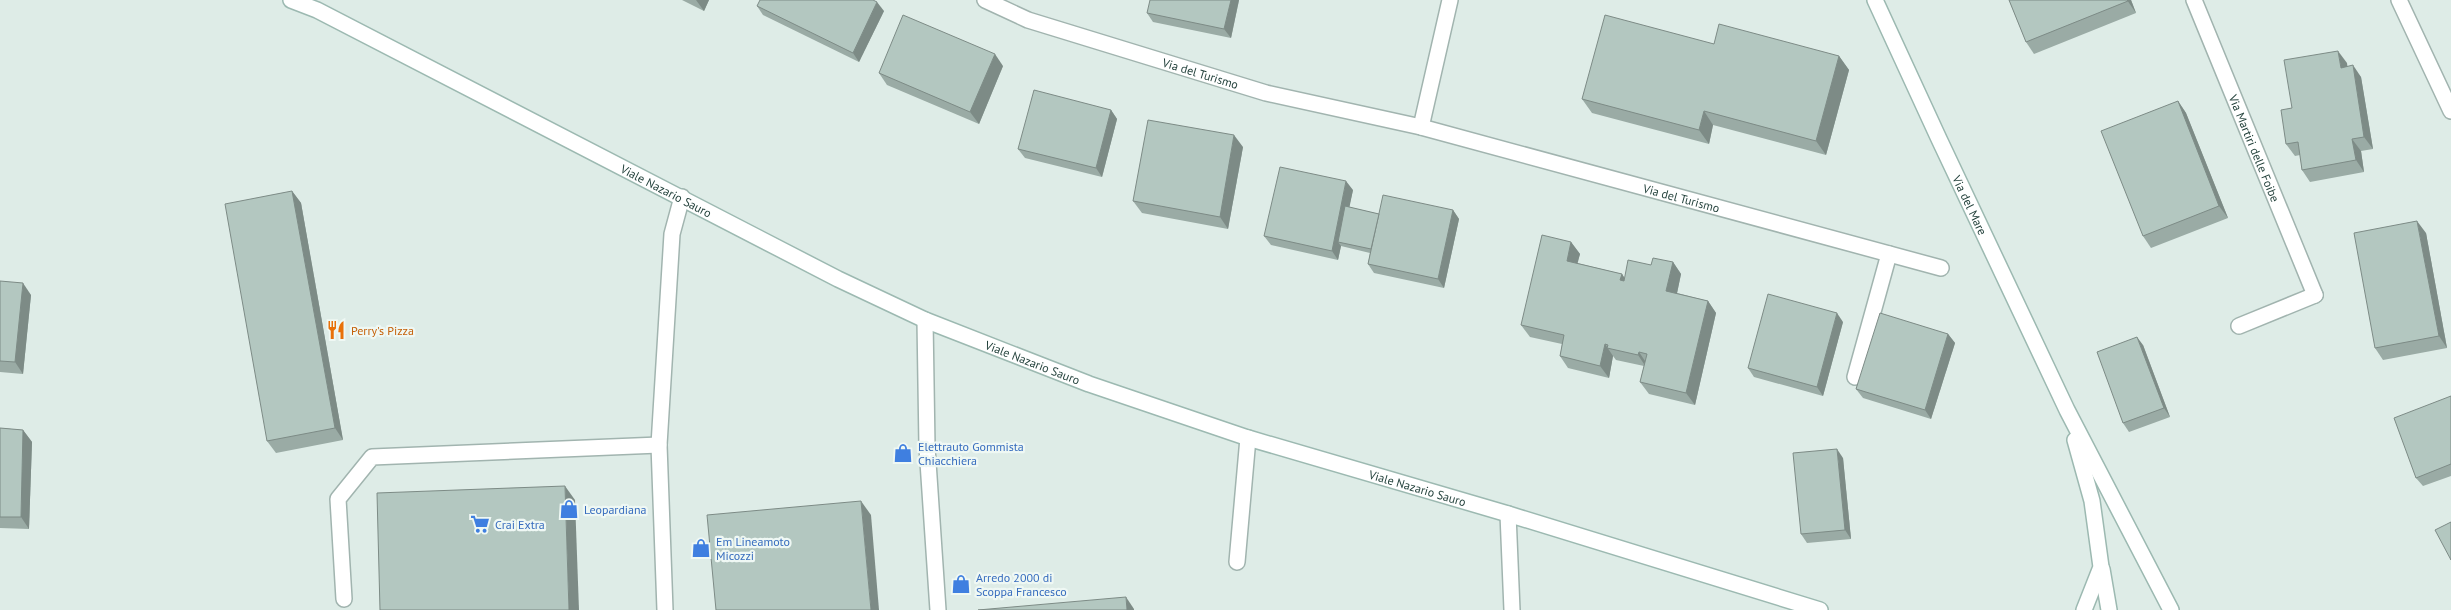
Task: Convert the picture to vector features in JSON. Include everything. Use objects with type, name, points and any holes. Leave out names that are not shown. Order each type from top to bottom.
[{"type":"street","name":"Viale Nazario Sauro","points":[[291,0],[317,10],[682,196],[838,279],[925,320],[1089,384],[1248,438],[1508,514],[1820,610]]},
{"type":"street","name":"Via del Turismo","points":[[985,0],[1028,20],[1266,93],[1421,127],[1941,268]]},
{"type":"street","points":[[1421,127],[1450,0]]},
{"type":"street","name":"Via del Mare","points":[[1875,0],[1938,140],[2067,410],[2171,610]]},
{"type":"street","name":"Via Martiri delle Foibe","points":[[2194,0],[2315,295],[2239,326]]},
{"type":"street","points":[[2399,0],[2451,110]]},
{"type":"street","points":[[665,610],[659,445],[672,234],[682,196]]},
{"type":"street","points":[[1855,377],[1890,254]]},
{"type":"street","points":[[925,320],[927,447],[938,610]]},
{"type":"street","name":"Via del Mare","points":[[2067,410],[2092,501],[2109,610]]},
{"type":"street","points":[[1236,562],[1248,438]]},
{"type":"street","points":[[344,599],[338,499],[372,457],[659,445]]},
{"type":"street","points":[[1508,514],[1512,610]]},
{"type":"street","points":[[2084,610],[2102,567]]},
{"type":"building","points":[[760,0],[873,0],[877,2],[853,53],[757,6]]},
{"type":"building","points":[[1150,0],[1231,0],[1224,29],[1147,13]]},
{"type":"building","points":[[2009,0],[2127,0],[2128,1],[2026,42]]},
{"type":"building","points":[[903,15],[995,54],[970,112],[879,73]]},
{"type":"building","points":[[1605,15],[1714,44],[1719,24],[1839,56],[1816,141],[1704,111],[1699,130],[1582,99]]},
{"type":"building","points":[[2338,51],[2341,68],[2353,65],[2364,137],[2352,139],[2356,160],[2302,170],[2298,142],[2286,144],[2281,110],[2292,108],[2284,60]]},
{"type":"building","points":[[1034,90],[1111,110],[1096,168],[1018,149]]},
{"type":"building","points":[[2178,101],[2219,206],[2143,236],[2101,131]]},
{"type":"building","points":[[1148,120],[1234,135],[1220,217],[1133,201]]},
{"type":"building","points":[[1280,167],[1346,181],[1332,251],[1264,236]]},
{"type":"building","points":[[292,191],[335,428],[267,441],[225,204]]},
{"type":"building","points":[[1383,195],[1453,210],[1438,279],[1368,264]]},
{"type":"building","points":[[1345,206],[1379,214],[1371,249],[1338,242]]},
{"type":"building","points":[[2417,221],[2439,336],[2375,348],[2354,233]]},
{"type":"building","points":[[1542,235],[1571,242],[1567,261],[1622,274],[1620,280],[1624,281],[1628,260],[1651,265],[1653,258],[1673,262],[1666,291],[1708,301],[1686,393],[1640,382],[1647,354],[1639,352],[1638,355],[1607,348],[1608,345],[1605,344],[1600,366],[1560,356],[1564,335],[1521,325]]},
{"type":"building","points":[[0,281],[23,283],[15,362],[0,361]]},
{"type":"building","points":[[1768,294],[1837,313],[1817,387],[1748,368]]},
{"type":"building","points":[[1880,313],[1948,334],[1925,410],[1856,389]]},
{"type":"building","points":[[2137,337],[2164,408],[2123,423],[2097,352]]},
{"type":"building","points":[[2451,396],[2451,464],[2416,478],[2394,418]]},
{"type":"building","points":[[0,428],[23,430],[21,517],[0,517]]},
{"type":"building","points":[[1837,449],[1845,530],[1801,534],[1793,453]]},
{"type":"building","points":[[565,486],[569,610],[380,610],[377,493]]},
{"type":"building","points":[[861,501],[871,610],[716,610],[707,515]]},
{"type":"building","points":[[2451,522],[2451,560],[2435,530]]},
{"type":"building","points":[[1126,597],[1127,610],[978,610]]},
{"type":"place","name":"Perry's Pizza","points":[[336,330]]},
{"type":"place","name":"Elettrauto Gommista Chiacchiera","points":[[903,453]]},
{"type":"place","name":"Leopardiana","points":[[569,509]]},
{"type":"place","name":"Crai Extra","points":[[480,524]]},
{"type":"place","name":"Em Lineamoto Micozzi","points":[[701,548]]},
{"type":"place","name":"Arredo 2000 di Scoppa Francesco","points":[[961,584]]}]
